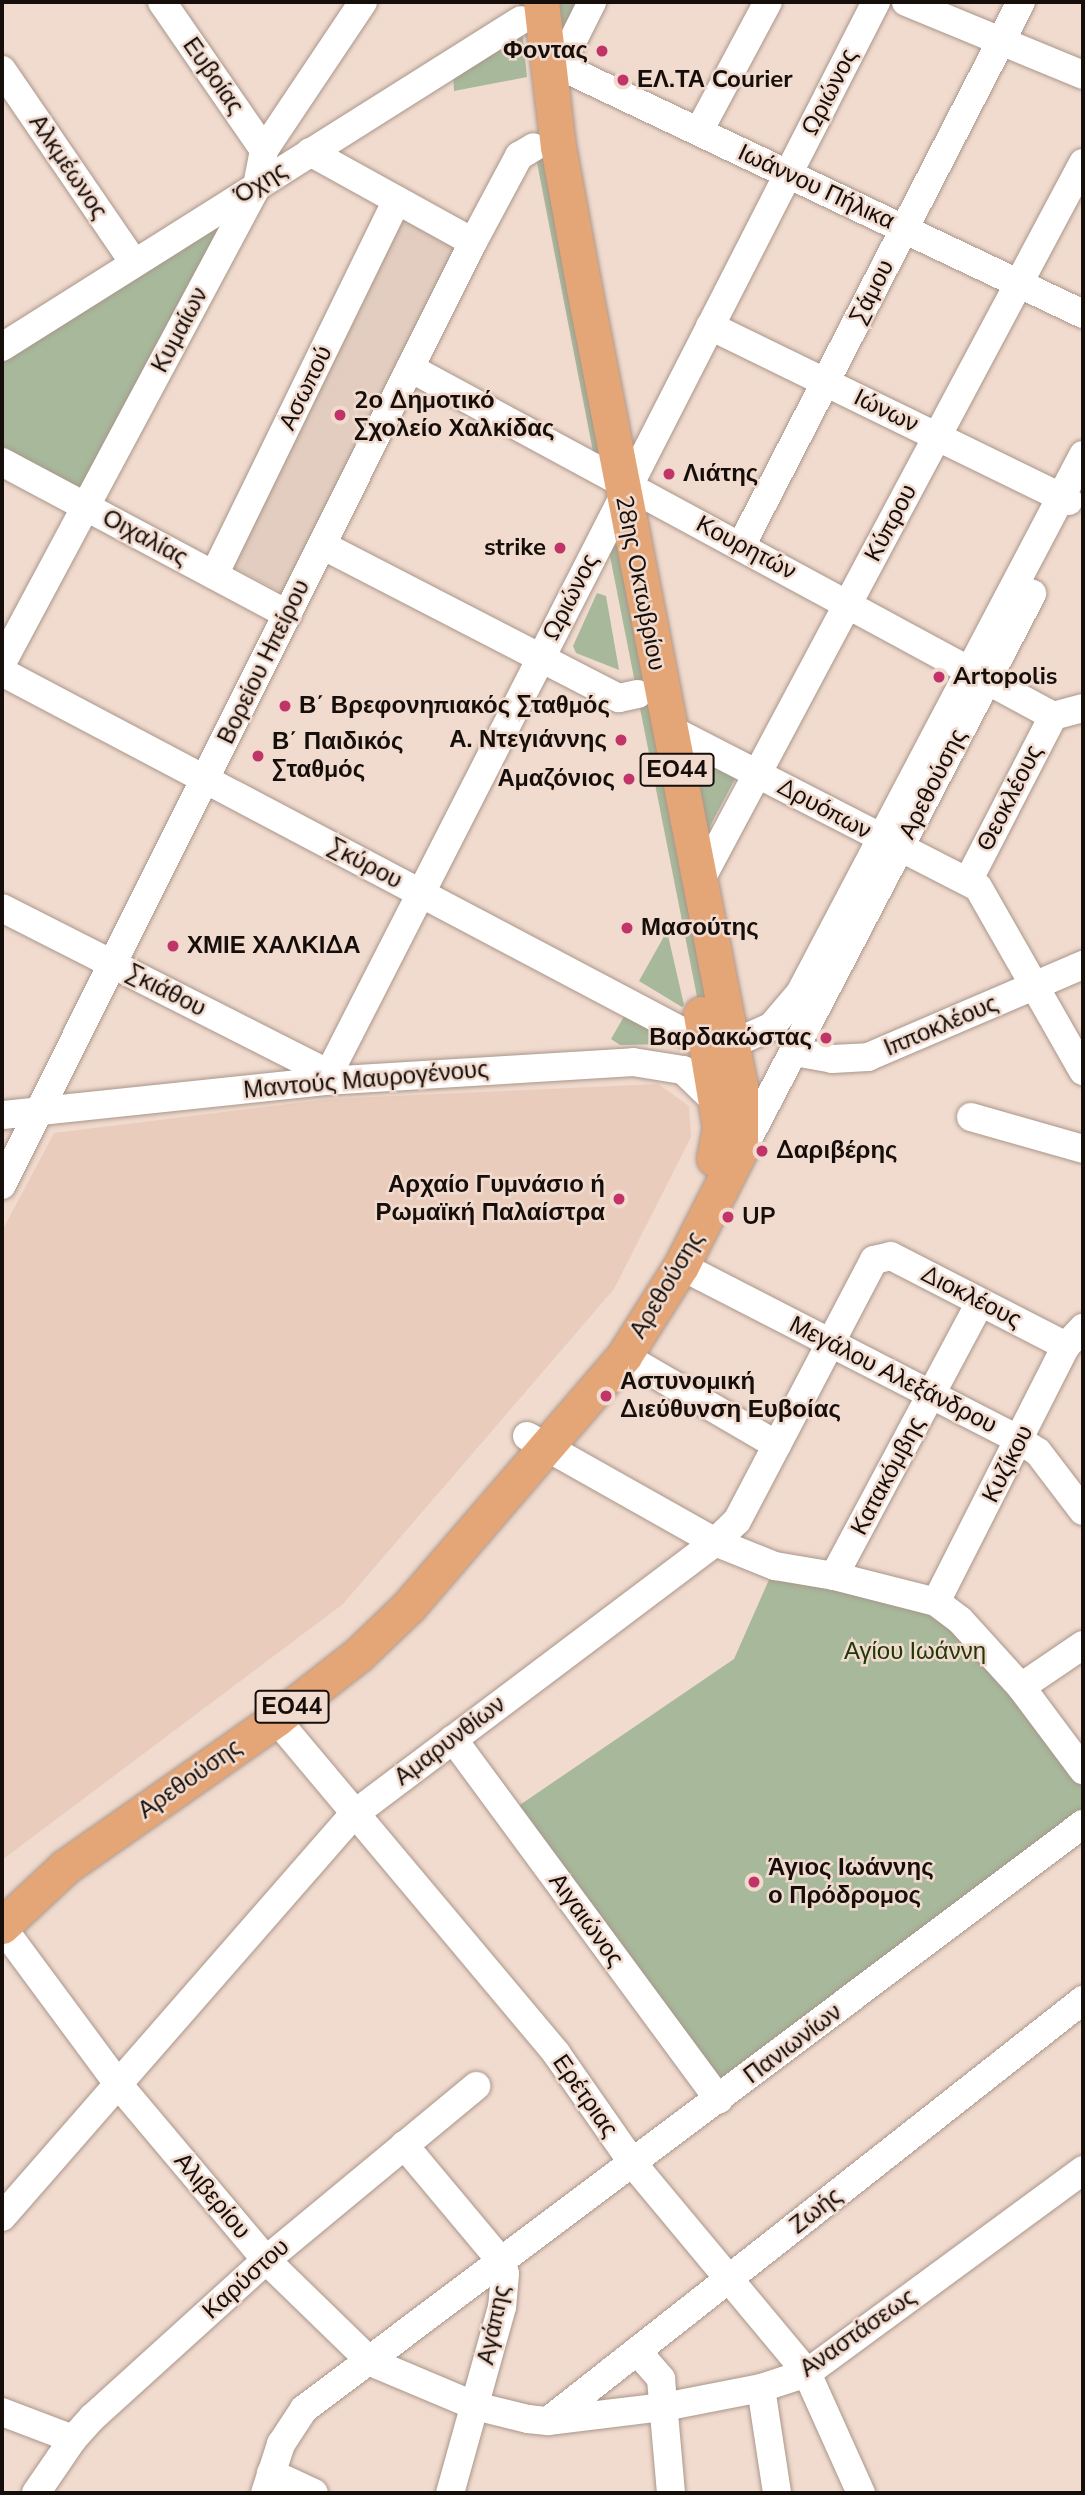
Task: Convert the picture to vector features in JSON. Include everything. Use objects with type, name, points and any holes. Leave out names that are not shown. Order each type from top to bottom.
[{"type":"main road","name":"28ης Οκτωβρίου","points":[[527,8],[554,67],[616,483],[605,530],[638,694],[719,1044],[743,1119],[736,1163]]},
{"type":"main road","name":"28ης Οκτωβρίου","points":[[527,8],[534,147],[616,483],[668,728],[699,883],[719,1044]]},
{"type":"main road","name":"Αρεθούσης","points":[[2,1927],[65,1867],[276,1719],[358,1655],[409,1606],[537,1441],[605,1346],[663,1254],[716,1152],[720,1128],[716,1102],[719,1044]]},
{"type":"main road","name":"Αρεθούσης","points":[[2,1896],[50,1852],[352,1634],[392,1595],[537,1441],[624,1356],[681,1266],[736,1163]]},
{"type":"street","name":"Ευβοίας","points":[[162,2],[264,150]]},
{"type":"street","name":"Κυμαίων","points":[[2,663],[257,186],[264,150],[363,2]]},
{"type":"street","points":[[554,67],[592,2]]},
{"type":"street","points":[[699,131],[768,2]]},
{"type":"street","name":"Ωριώνος","points":[[616,483],[710,326],[876,2]]},
{"type":"street","points":[[906,2],[1083,75]]},
{"type":"street","name":"Σάμου","points":[[741,546],[1021,2]]},
{"type":"street","name":"Όχης","points":[[2,347],[310,152],[527,8]]},
{"type":"street","name":"Ιωάννου Πήλικα","points":[[554,67],[699,131],[1083,314]]},
{"type":"street","name":"Αλκμέωνος","points":[[2,70],[134,263]]},
{"type":"street","name":"Βορείου Ηπείρου","points":[[2,1185],[473,242],[519,156],[534,147]]},
{"type":"street","points":[[310,152],[473,242]]},
{"type":"street","name":"Κύπρου","points":[[699,883],[1083,163]]},
{"type":"street","name":"Ασωπού","points":[[214,575],[397,200]]},
{"type":"street","name":"Ιώνων","points":[[710,326],[1065,499]]},
{"type":"street","name":"Κουρητών","points":[[410,368],[616,483],[848,603],[1053,716]]},
{"type":"street","name":"Αρεθούσης","points":[[736,1163],[793,1052],[890,844],[979,674],[1065,499],[1083,455]]},
{"type":"street","name":"Οιχαλίας","points":[[2,462],[288,614]]},
{"type":"street","points":[[1065,499],[1083,474]]},
{"type":"street","name":"Ωριώνος","points":[[327,1077],[605,530]]},
{"type":"street","points":[[322,545],[619,698],[638,694]]},
{"type":"street","name":"Σκύρου","points":[[2,672],[421,894],[719,1044]]},
{"type":"street","points":[[1053,716],[1083,708]]},
{"type":"street","name":"Θεοκλέους","points":[[968,881],[1053,716]]},
{"type":"street","name":"Δρυόπων","points":[[668,728],[890,844],[968,881],[986,896],[1083,1071]]},
{"type":"street","name":"Αρεθούσης","points":[[719,1044],[761,1033],[787,1012],[890,844]]},
{"type":"street","name":"Σκιάθου","points":[[2,908],[327,1077]]},
{"type":"street","name":"Ιπποκλέους","points":[[793,1052],[832,1059],[867,1057],[1083,965]]},
{"type":"street","name":"Μαντούς Μαυρογένους","points":[[2,1115],[327,1077],[657,1063],[682,1070],[716,1102]]},
{"type":"street","points":[[971,1117],[1083,1149]]},
{"type":"street","name":"Διοκλέους","points":[[874,1260],[891,1256],[980,1302],[1074,1337]]},
{"type":"street","name":"Αμαρυνθίων","points":[[2,2217],[353,1815],[715,1542],[737,1521],[874,1260]]},
{"type":"street","name":"Μεγάλου Αλεξάνδρου","points":[[681,1266],[1021,1441],[1038,1452],[1083,1511]]},
{"type":"street","name":"Κατακόμβης","points":[[834,1576],[980,1302]]},
{"type":"street","name":"Κυζίκου","points":[[936,1602],[1074,1337]]},
{"type":"street","points":[[624,1356],[777,1444]]},
{"type":"street","points":[[537,1441],[715,1542],[775,1566],[834,1576],[936,1602],[960,1620],[1021,1687],[1083,1770]]},
{"type":"street","points":[[1021,1687],[1083,1645]]},
{"type":"street","name":"Ερέτριας","points":[[276,1719],[353,1815],[556,2053],[634,2165],[726,2281],[807,2373],[861,2493]]},
{"type":"street","name":"Αιγαιώνος","points":[[453,1739],[719,2101]]},
{"type":"street","name":"Πανιωνίων","points":[[268,2483],[290,2426],[304,2409],[634,2165],[1083,1824]]},
{"type":"street","name":"Αλιβερίου","points":[[2,1927],[118,2084],[266,2260],[371,2362],[475,2406]]},
{"type":"street","name":"Ζωής","points":[[548,2421],[1083,2000]]},
{"type":"street","name":"Καρύστου","points":[[36,2493],[73,2439],[266,2260],[476,2086]]},
{"type":"street","name":"Αγάπης","points":[[404,2145],[502,2262],[504,2297],[450,2493]]},
{"type":"street","name":"Αναστάσεως","points":[[475,2406],[548,2421],[664,2407],[761,2388],[807,2373],[1083,2170]]},
{"type":"street","points":[[637,2351],[661,2379],[671,2493]]},
{"type":"street","points":[[761,2388],[777,2493]]},
{"type":"street","points":[[2,2412],[73,2439]]},
{"type":"street","points":[[268,2483],[314,2493]]},
{"type":"shaded area","name":"2ο Δημοτικό Σχολείο Χαλκίδας","points":[[404,219],[459,250],[285,594],[228,565]]},
{"type":"shaded area","points":[[658,1084],[689,1106],[691,1137],[614,1289],[343,1604],[2,1860],[2,1231],[54,1133],[329,1099]]},
{"type":"green space","points":[[519,2],[592,2],[560,66],[521,20]]},
{"type":"green space","points":[[521,20],[527,77],[454,91],[453,71]]},
{"type":"green space","points":[[558,147],[616,461],[596,467],[535,152]]},
{"type":"green space","points":[[257,186],[85,506],[2,462],[2,347]]},
{"type":"green space","points":[[620,529],[728,1029],[704,1032],[607,541]]},
{"type":"green space","points":[[597,593],[606,596],[619,670],[576,653],[573,646]]},
{"type":"green space","points":[[692,754],[736,777],[708,830]]},
{"type":"green space","points":[[667,931],[684,1005],[682,1007],[639,981]]},
{"type":"green space","points":[[626,1013],[676,1039],[674,1044],[620,1045],[611,1039]]},
{"type":"green space","name":"Αγίου Ιωάννη","points":[[775,1566],[936,1602],[1083,1770],[1083,1824],[719,2100],[508,1813],[734,1659]]},
{"type":"place","name":"Φοντας","points":[[602,51]]},
{"type":"place","name":"ΕΛ.ΤΑ Courier","points":[[623,80]]},
{"type":"place","name":"2ο Δημοτικό Σχολείο Χαλκίδας","points":[[340,415]]},
{"type":"place","name":"Λιάτης","points":[[669,474]]},
{"type":"place","name":"strike","points":[[560,548]]},
{"type":"place","name":"Artopolis","points":[[939,677]]},
{"type":"place","name":"Β΄ Βρεφονηπιακός Σταθμός","points":[[285,706]]},
{"type":"place","name":"Α. Ντεγιάννης","points":[[621,740]]},
{"type":"place","name":"Β΄ Παιδικός Σταθμός","points":[[258,756]]},
{"type":"place","name":"Αμαζόνιος","points":[[629,779]]},
{"type":"place","name":"Μασούτης","points":[[627,928]]},
{"type":"place","name":"ΧΜΙΕ ΧΑΛΚΙΔΑ","points":[[173,946]]},
{"type":"place","name":"Βαρδακώστας","points":[[826,1038]]},
{"type":"place","name":"Δαριβέρης","points":[[762,1151]]},
{"type":"place","name":"Αρχαίο Γυμνάσιο ή Ρωμαϊκή Παλαίστρα","points":[[619,1199]]},
{"type":"place","name":"UP","points":[[728,1217]]},
{"type":"place","name":"Αστυνομική Διεύθυνση Ευβοίας","points":[[606,1396]]},
{"type":"place","name":"Άγιος Ιωάννης ο Πρόδρομος","points":[[754,1882]]}]
